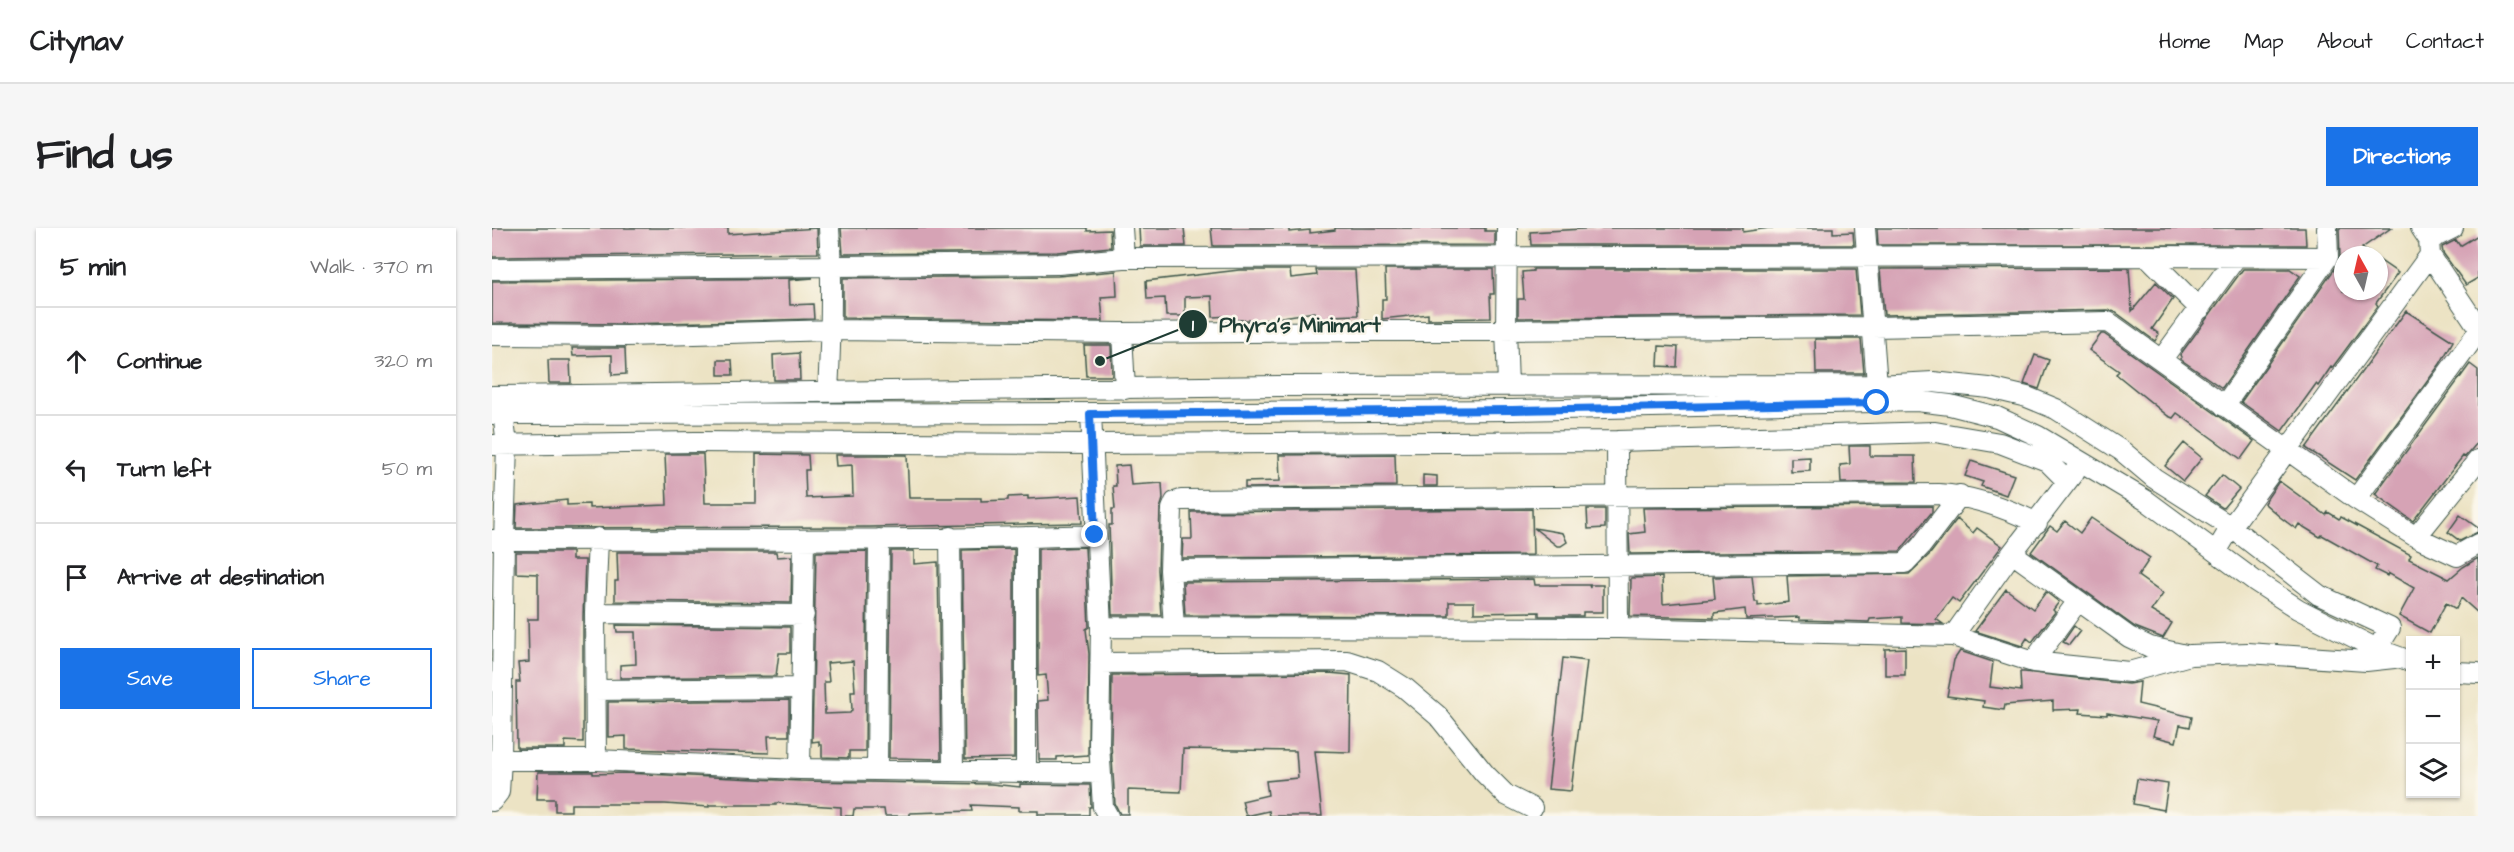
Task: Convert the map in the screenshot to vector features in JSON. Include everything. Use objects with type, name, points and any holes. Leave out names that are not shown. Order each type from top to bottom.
[{"type":"street","points":[[828,392],[832,330],[832,266],[829,228]]},
{"type":"street","points":[[1122,228],[1124,258]]},
{"type":"street","points":[[1507,228],[1506,329],[1509,385]]},
{"type":"street","points":[[1865,228],[1877,385]]},
{"type":"street","points":[[2224,406],[2328,257],[2327,228]]},
{"type":"street","points":[[2216,552],[2231,527],[2288,451],[2427,241],[2453,228]]},
{"type":"street","points":[[2427,241],[2478,327]]},
{"type":"street","points":[[2148,256],[2182,294],[2200,309]]},
{"type":"street","points":[[2162,359],[2237,256]]},
{"type":"street","points":[[492,268],[1058,264],[1124,258],[2328,257]]},
{"type":"street","points":[[492,335],[627,336],[832,330],[1122,333],[1874,327],[2108,322],[2356,500],[2416,537],[2457,556],[2478,544]]},
{"type":"street","points":[[2356,500],[2478,332]]},
{"type":"street","points":[[1122,333],[1125,389]]},
{"type":"street","points":[[492,396],[1509,385],[1877,385],[1933,382],[1989,388],[2027,397],[2056,409],[2122,451],[2154,478],[2231,527],[2268,558],[2319,595],[2390,628],[2377,649]]},
{"type":"street","points":[[492,801],[499,792],[497,760],[500,445],[498,413],[1090,414],[1512,410],[1917,401],[1950,405],[1997,417],[2038,436],[2147,501],[2298,609],[2377,649],[2405,659]]},
{"type":"street","points":[[1090,414],[1101,627],[1100,773],[1103,807],[1108,816]]},
{"type":"street","points":[[500,445],[696,442],[1092,444],[1617,441],[1935,432],[2000,443],[2047,461],[2067,481]]},
{"type":"street","points":[[1617,441],[1618,628]]},
{"type":"street","points":[[2416,537],[2478,460]]},
{"type":"street","points":[[1953,636],[2012,553],[2082,462]]},
{"type":"street","points":[[1174,626],[1170,570],[1172,509],[1175,502],[1181,500],[1960,495],[2016,513],[2037,523]]},
{"type":"street","points":[[1170,570],[1905,563],[1960,495]]},
{"type":"street","points":[[498,540],[598,538],[804,541],[1095,535]]},
{"type":"street","points":[[950,537],[952,770]]},
{"type":"street","points":[[1026,537],[1026,772]]},
{"type":"street","points":[[596,760],[595,613],[598,538]]},
{"type":"street","points":[[877,770],[879,538]]},
{"type":"street","points":[[800,769],[804,541]]},
{"type":"street","points":[[2012,553],[2129,637],[2150,647],[2190,655],[2248,653],[2366,661],[2405,659]]},
{"type":"street","points":[[2033,662],[2078,601]]},
{"type":"street","points":[[595,613],[804,615]]},
{"type":"street","points":[[1101,627],[1618,628],[1953,636],[2033,662],[2129,672],[2190,655]]},
{"type":"street","points":[[1100,663],[1347,661],[1378,671],[1405,687],[1438,716],[1484,774],[1506,795],[1532,808]]},
{"type":"street","points":[[2460,672],[2478,673]]},
{"type":"street","points":[[596,690],[801,688]]},
{"type":"street","points":[[497,760],[596,760],[800,769],[1100,773]]},
{"type":"building","points":[[492,228],[728,228],[728,234],[817,228],[818,253],[492,257]]},
{"type":"building","points":[[841,228],[1087,228],[1087,231],[1110,230],[1111,247],[1057,252],[843,254]]},
{"type":"building","points":[[1139,228],[1184,228],[1186,246],[1140,246]]},
{"type":"building","points":[[1211,228],[1283,228],[1289,229],[1289,232],[1310,230],[1310,233],[1335,230],[1335,228],[1485,228],[1485,231],[1495,231],[1495,245],[1213,246]]},
{"type":"building","points":[[1600,228],[1743,228],[1743,232],[1769,228],[1833,228],[1833,233],[1853,232],[1854,245],[1531,245],[1530,232]]},
{"type":"building","points":[[1877,228],[2305,228],[2306,245],[1878,245]]},
{"type":"building","points":[[2339,228],[2391,228],[2365,246],[2340,246]]},
{"type":"building","points":[[2478,235],[2478,278],[2466,285],[2443,253],[2442,247],[2456,240],[2460,246]]},
{"type":"building","points":[[2388,266],[2398,273],[2388,287]]},
{"type":"building","points":[[2129,268],[2132,311],[2156,282],[2173,299],[2152,329],[2159,334],[2155,341],[2115,312],[2108,310],[1884,315],[1880,269]]},
{"type":"building","points":[[1385,269],[1493,269],[1494,294],[1490,294],[1491,318],[1428,319],[1428,314],[1382,319],[1382,299],[1386,299]]},
{"type":"building","points":[[1533,269],[1856,269],[1860,315],[1518,318],[1518,299],[1524,299],[1522,272],[1533,271]]},
{"type":"building","points":[[2243,269],[2290,269],[2300,276],[2222,388],[2180,359],[2182,357],[2180,355]]},
{"type":"building","points":[[1239,270],[1290,270],[1291,278],[1317,275],[1316,270],[1355,270],[1358,315],[1316,319],[1314,312],[1264,320],[1229,320],[1229,316],[1213,317],[1212,296],[1185,297],[1185,316],[1166,316],[1165,298],[1147,299],[1146,281]]},
{"type":"building","points":[[2334,270],[2334,300],[2378,300],[2376,303],[2378,306],[2282,431],[2241,402]]},
{"type":"building","points":[[1116,271],[1117,296],[1101,297],[1103,321],[843,318],[843,278],[1058,276]]},
{"type":"building","points":[[813,278],[789,280],[790,305],[813,304],[814,319],[627,324],[492,323],[492,281]]},
{"type":"building","points":[[2406,311],[2453,341],[2440,364],[2355,480],[2306,448]]},
{"type":"building","points":[[2101,334],[2254,441],[2241,459],[2177,413],[2173,418],[2168,416],[2116,374],[2119,371],[2089,350]]},
{"type":"building","points":[[1815,339],[1861,339],[1864,373],[1816,373]]},
{"type":"building","points":[[1084,345],[1111,345],[1112,376],[1086,376]]},
{"type":"building","points":[[1659,346],[1678,347],[1677,367],[1658,366]]},
{"type":"building","points":[[572,348],[625,348],[626,374],[612,375],[612,355],[573,356]]},
{"type":"building","points":[[799,353],[800,380],[774,380],[773,355]]},
{"type":"building","points":[[2035,355],[2049,360],[2039,389],[2024,384]]},
{"type":"building","points":[[548,360],[570,360],[571,383],[549,383]]},
{"type":"building","points":[[718,360],[732,360],[733,375],[718,375]]},
{"type":"building","points":[[2470,364],[2478,370],[2478,442],[2465,457],[2463,456],[2413,521],[2375,494]]},
{"type":"building","points":[[2184,443],[2202,458],[2183,481],[2165,466]]},
{"type":"building","points":[[1849,446],[1870,446],[1870,456],[1915,456],[1916,482],[1841,483],[1840,465],[1850,464]]},
{"type":"building","points":[[665,454],[703,454],[705,503],[756,503],[756,454],[808,455],[809,470],[805,470],[806,498],[853,496],[852,465],[836,466],[835,455],[907,455],[909,498],[981,498],[981,501],[1008,500],[1008,497],[1028,496],[1028,499],[1080,496],[1082,523],[869,527],[516,528],[517,505],[567,500],[567,505],[589,504],[589,508],[667,505]]},
{"type":"building","points":[[1395,454],[1396,486],[1245,488],[1245,482],[1280,481],[1279,455]]},
{"type":"building","points":[[1810,457],[1810,471],[1791,472],[1791,458]]},
{"type":"building","points":[[1971,461],[2014,475],[2006,495],[1981,486],[1983,482],[1965,476]]},
{"type":"building","points":[[1129,465],[1131,485],[1162,483],[1158,570],[1161,615],[1112,615],[1109,525],[1112,525],[1112,509],[1115,509],[1113,486],[1116,486],[1115,466]]},
{"type":"building","points":[[1423,475],[1437,476],[1437,486],[1423,486]]},
{"type":"building","points":[[2222,475],[2239,489],[2223,508],[2205,496]]},
{"type":"building","points":[[2279,481],[2326,515],[2328,512],[2339,519],[2341,517],[2411,555],[2409,559],[2449,579],[2478,558],[2478,613],[2461,598],[2456,609],[2446,603],[2430,633],[2399,616],[2414,588],[2388,573],[2387,576],[2375,570],[2377,566],[2322,535],[2320,537],[2299,524],[2296,529],[2280,517],[2264,503]]},
{"type":"building","points":[[1932,506],[1932,512],[1900,551],[1630,554],[1629,534],[1645,532],[1643,508]]},
{"type":"building","points":[[1532,509],[1533,555],[1182,558],[1183,539],[1192,539],[1191,512]]},
{"type":"building","points":[[1587,509],[1605,509],[1605,528],[1588,529]]},
{"type":"building","points":[[2460,515],[2478,528],[2478,532],[2460,541],[2448,532]]},
{"type":"building","points":[[2091,518],[2150,558],[2138,576],[2163,594],[2151,611],[2172,623],[2163,638],[2135,627],[2031,552],[2050,526],[2057,531],[2065,521],[2080,533]]},
{"type":"building","points":[[1957,519],[1973,533],[1977,528],[2002,546],[1959,603],[1952,598],[1936,619],[1943,624],[1902,623],[1902,617],[1870,619],[1869,622],[1799,620],[1799,617],[1746,619],[1745,609],[1714,613],[1714,618],[1630,616],[1631,578],[1662,577],[1663,604],[1715,599],[1713,577],[1752,576],[1755,602],[1758,602],[1758,606],[1789,602],[1787,576],[1909,574],[1930,554]]},
{"type":"building","points":[[1534,528],[1563,533],[1567,542],[1557,546]]},
{"type":"building","points":[[1085,547],[1089,627],[1086,629],[1089,654],[1088,755],[1057,757],[1057,760],[1039,760],[1038,701],[1048,700],[1046,675],[1038,676],[1038,549]]},
{"type":"building","points":[[1014,549],[1014,758],[965,759],[962,550]]},
{"type":"building","points":[[867,551],[865,751],[849,751],[849,758],[822,757],[822,745],[819,745],[819,741],[812,742],[816,552]],"holes":[[[853,661],[855,691],[851,691],[852,710],[850,713],[825,714],[824,682],[829,682],[827,663]]]},
{"type":"building","points":[[891,551],[914,551],[914,564],[938,562],[941,759],[889,758]]},
{"type":"building","points":[[516,552],[572,552],[572,560],[585,560],[583,742],[565,741],[565,748],[517,748],[516,682],[520,682],[518,663],[529,662],[528,619],[538,619],[538,574],[516,573]]},
{"type":"building","points":[[617,552],[776,552],[777,557],[792,556],[791,603],[615,601],[615,581],[618,581]]},
{"type":"building","points":[[1534,579],[1535,585],[1589,585],[1590,588],[1590,585],[1603,585],[1603,612],[1583,612],[1583,616],[1539,616],[1539,612],[1474,613],[1474,602],[1449,602],[1449,616],[1185,615],[1183,582]]},
{"type":"building","points":[[2006,589],[2033,609],[2046,592],[2059,602],[2053,610],[2055,612],[2032,642],[2027,638],[2022,646],[1975,631]]},
{"type":"building","points":[[616,625],[790,627],[790,653],[779,653],[776,676],[620,678],[620,665],[636,664],[635,632],[617,632]]},
{"type":"building","points":[[2074,626],[2080,631],[2069,645],[2063,642]]},
{"type":"building","points":[[1905,648],[1905,675],[1885,675],[1885,649]]},
{"type":"building","points":[[1960,651],[1993,662],[1990,687],[2021,691],[2020,672],[2128,684],[2140,682],[2138,704],[2192,717],[2190,727],[2180,725],[2176,742],[2153,736],[2157,721],[2107,713],[2107,715],[2080,713],[2081,709],[2053,710],[2053,701],[2005,705],[2004,710],[1983,707],[1984,701],[1947,696],[1954,660]]},
{"type":"building","points":[[1563,658],[1587,661],[1571,791],[1548,789]]},
{"type":"building","points":[[1329,673],[1351,675],[1350,752],[1315,751],[1322,816],[1270,816],[1269,811],[1246,816],[1242,801],[1268,795],[1266,781],[1298,778],[1296,751],[1183,749],[1181,792],[1128,790],[1128,814],[1120,814],[1115,804],[1111,744],[1112,675]]},
{"type":"building","points":[[789,700],[789,736],[768,736],[769,753],[626,749],[626,736],[608,737],[608,702]]},
{"type":"building","points":[[538,772],[625,773],[800,781],[991,784],[1020,787],[1020,784],[1090,785],[1091,807],[1089,807],[1089,815],[1038,815],[1038,811],[1019,811],[1019,807],[971,805],[972,811],[885,816],[884,809],[854,809],[853,816],[841,816],[841,807],[776,803],[776,805],[709,805],[709,807],[665,804],[571,804],[571,811],[555,811],[555,799],[537,799]]},
{"type":"building","points":[[2137,779],[2168,784],[2164,810],[2133,804]]},
{"type":"place","name":"Phyra's Minimart","points":[[1100,361]]},
{"type":"route","points":[[1095,535],[1090,414],[1512,410],[1877,403]]}]
